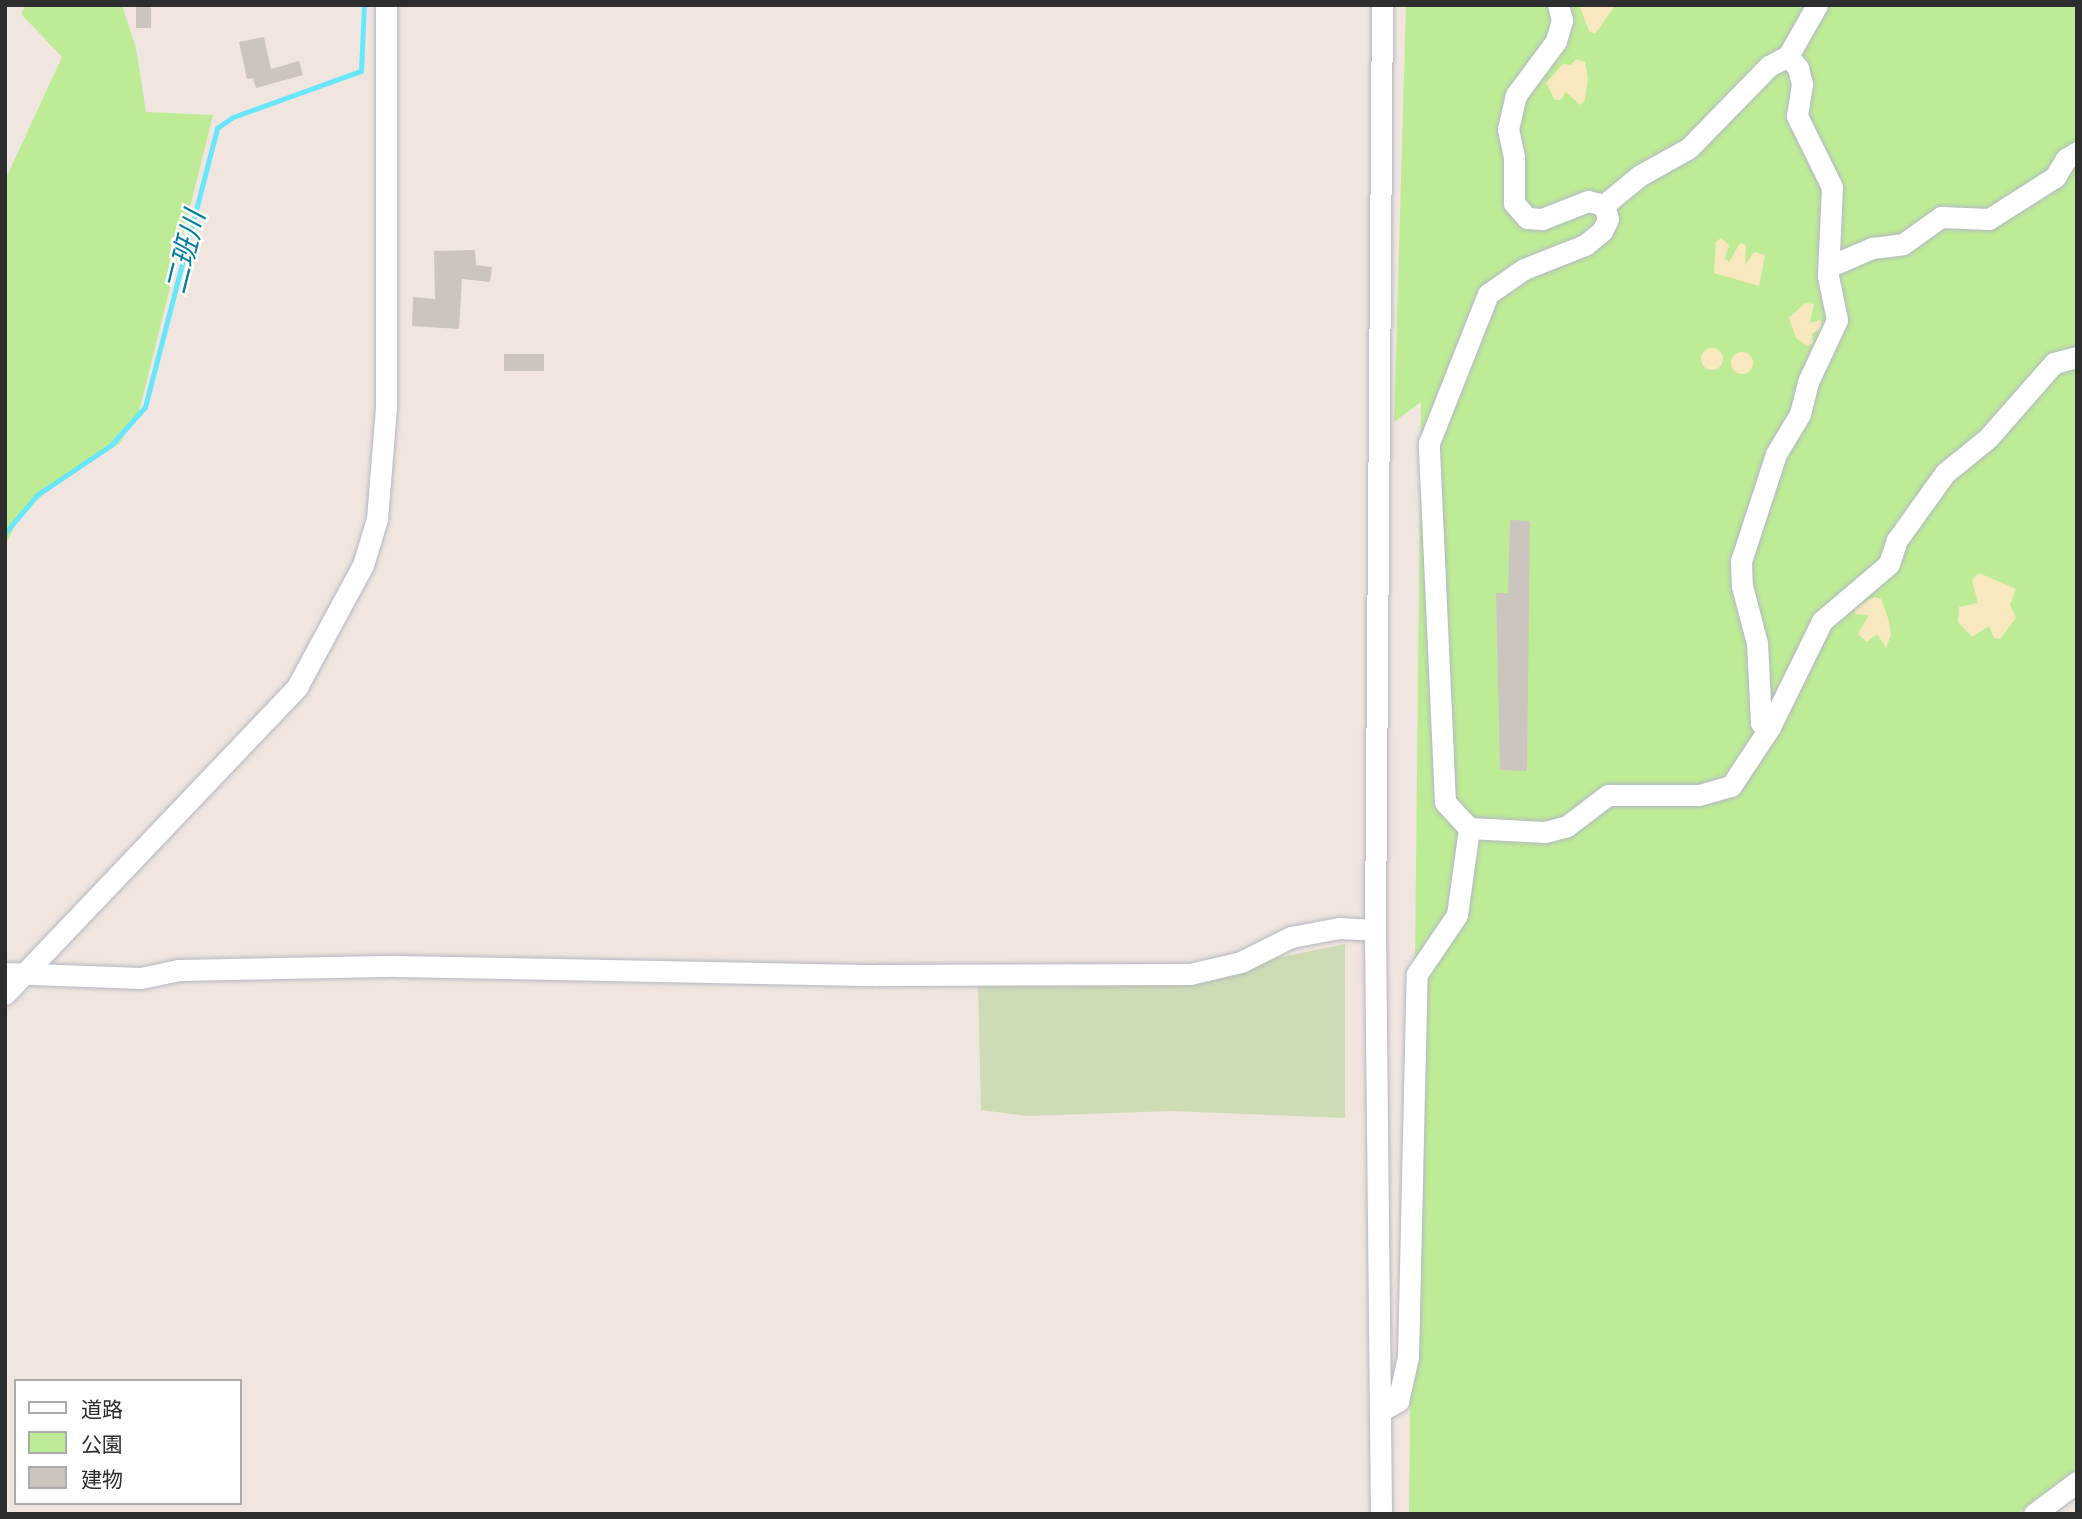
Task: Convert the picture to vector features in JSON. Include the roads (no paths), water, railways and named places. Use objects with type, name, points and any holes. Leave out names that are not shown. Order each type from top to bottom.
[{"type":"street","points":[[5,994],[15,974],[297,687],[363,565],[377,519],[386,407],[386,5]]},
{"type":"street","points":[[1381,1514],[1374,930],[1382,5]]},
{"type":"street","points":[[1558,5],[1562,20],[1556,41],[1516,95],[1508,129],[1514,157],[1514,204],[1527,218],[1542,219],[1588,201],[1604,205]]},
{"type":"street","points":[[1604,205],[1639,176],[1689,148],[1769,66],[1787,56],[1817,5]]},
{"type":"street","points":[[1770,727],[1761,723],[1757,643],[1742,586],[1741,561],[1776,454],[1800,414],[1808,382],[1837,320],[1830,266],[1832,187],[1797,116],[1802,84],[1798,68],[1787,56]]},
{"type":"street","points":[[1830,266],[1872,247],[1903,244],[1941,217],[1989,219],[2055,177],[2077,152]]},
{"type":"street","points":[[1604,205],[1608,219],[1602,231],[1585,245],[1524,269],[1488,294],[1429,443],[1446,802],[1469,828],[1545,832],[1567,826],[1608,795],[1699,795],[1731,786],[1770,727],[1822,621],[1889,564],[1897,540],[1945,473],[1988,438],[2054,363],[2077,356]]},
{"type":"street","points":[[1380,1411],[1398,1401],[1408,1357],[1418,974],[1457,915],[1469,828]]},
{"type":"street","points":[[15,974],[141,978],[179,970],[396,966],[890,975],[1165,975],[1241,962],[1291,937],[1339,928],[1374,930]]},
{"type":"street","points":[[2034,1514],[2077,1482]]},
{"type":"waterway","name":"二班川","points":[[5,533],[37,495],[111,445],[145,407],[217,128],[233,117],[361,71],[364,5]]}]
